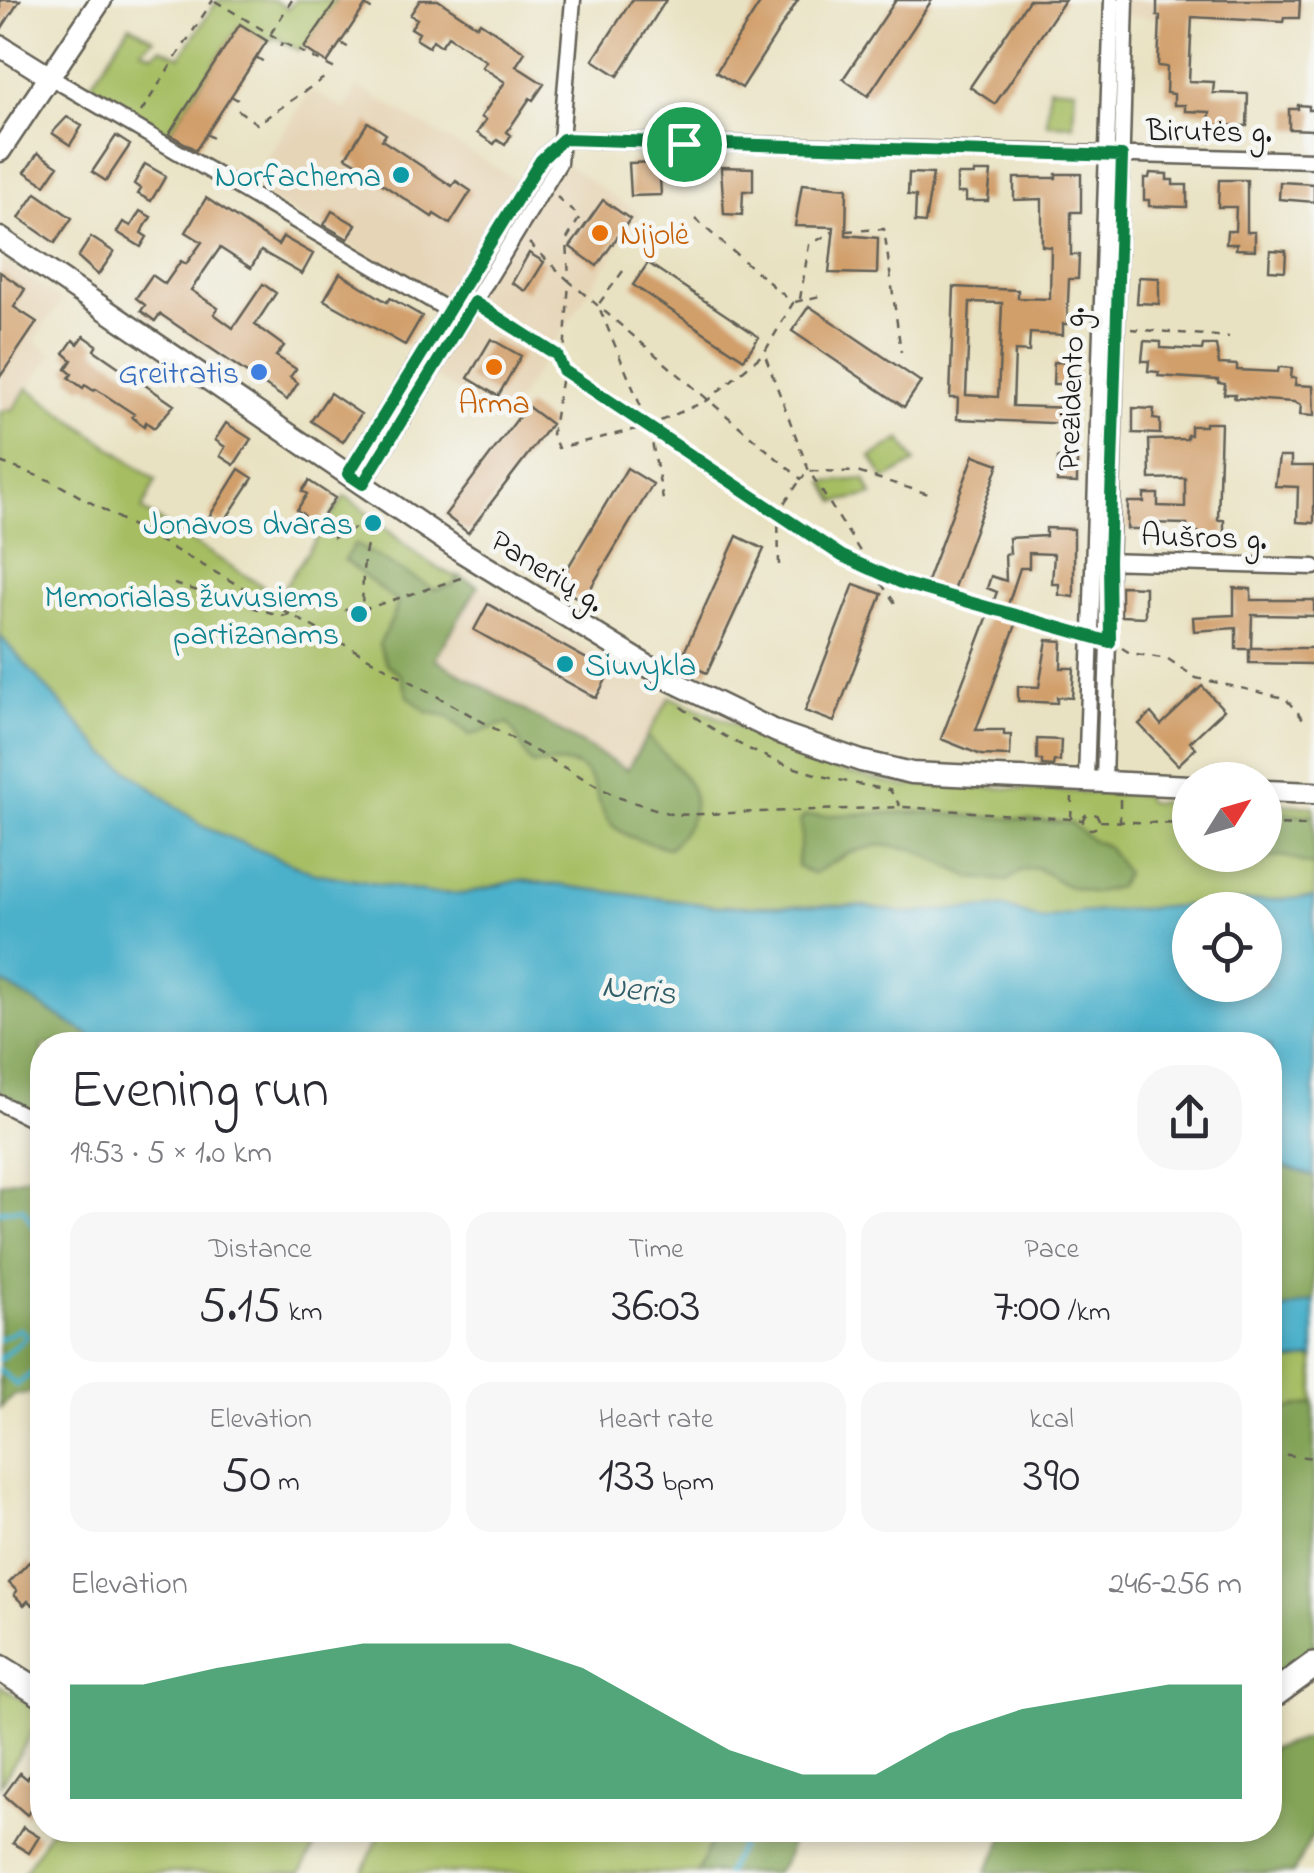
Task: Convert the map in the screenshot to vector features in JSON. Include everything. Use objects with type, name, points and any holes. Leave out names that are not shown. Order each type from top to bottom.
[{"type":"highway","points":[[1282,1688],[1314,1664]]},
{"type":"highway","points":[[0,1668],[30,1687]]},
{"type":"street","points":[[0,151],[100,0]]},
{"type":"street","points":[[356,479],[474,302],[559,163],[573,0]]},
{"type":"street","name":"Prezidento g.","points":[[1103,781],[1118,328],[1112,0]]},
{"type":"street","name":"Prezidento g.","points":[[1103,781],[1090,636],[1092,560],[1126,0]]},
{"type":"street","points":[[0,46],[448,310]]},
{"type":"street","points":[[356,479],[448,310],[541,160],[563,139]]},
{"type":"street","name":"Birutės g.","points":[[563,139],[1314,160]]},
{"type":"street","name":"Panerių g.","points":[[0,238],[462,552],[630,657],[777,732],[861,761],[912,772],[1172,785]]},
{"type":"street","name":"Aušros g.","points":[[1092,560],[1314,568]]},
{"type":"street","points":[[1282,791],[1314,793]]},
{"type":"street","points":[[0,1104],[30,1118]]},
{"type":"path","points":[[132,125],[213,0],[281,44],[339,71]]},
{"type":"path","points":[[270,34],[292,0]]},
{"type":"path","points":[[365,6],[377,13]]},
{"type":"path","points":[[340,42],[352,50]]},
{"type":"path","points":[[256,57],[268,64]]},
{"type":"path","points":[[238,110],[257,124],[327,76]]},
{"type":"path","points":[[231,96],[243,103]]},
{"type":"path","points":[[206,134],[218,141]]},
{"type":"path","points":[[544,187],[580,217],[567,239],[569,281],[563,370],[552,434],[558,448],[650,426],[708,400],[764,353],[793,302],[820,296]]},
{"type":"path","points":[[695,220],[793,302]]},
{"type":"path","points":[[846,231],[884,228],[901,352]]},
{"type":"path","points":[[800,299],[809,245],[834,231]]},
{"type":"path","points":[[517,232],[801,479]]},
{"type":"path","points":[[598,305],[624,271]]},
{"type":"path","points":[[474,302],[557,355],[563,370],[842,556],[902,583],[1090,636]]},
{"type":"path","points":[[598,305],[650,426],[664,505]]},
{"type":"path","points":[[1118,328],[1230,337]]},
{"type":"path","points":[[764,353],[809,471],[895,603]]},
{"type":"path","points":[[0,462],[54,482],[617,797],[674,815],[904,807],[1083,820],[1092,813],[1100,821],[1172,823]]},
{"type":"path","points":[[778,565],[778,512],[809,471],[856,472],[935,496]]},
{"type":"path","points":[[333,538],[381,516],[364,551],[362,610]]},
{"type":"path","points":[[174,584],[288,615],[302,610],[362,610],[467,576]]},
{"type":"path","points":[[1110,642],[1130,653],[1168,659],[1196,678],[1286,698],[1304,720]]},
{"type":"path","points":[[1103,781],[1120,822]]},
{"type":"path","points":[[1083,820],[1090,830],[1097,828],[1100,821]]},
{"type":"path","points":[[1282,825],[1314,826]]},
{"type":"path","points":[[1282,1455],[1314,1458]]},
{"type":"shaded area","points":[[1097,0],[1302,0],[1301,20],[1289,20],[1288,24],[1096,15]]},
{"type":"shaded area","points":[[358,87],[529,187],[552,155],[639,214],[505,420],[404,358],[442,297],[247,187],[311,91],[345,109]]},
{"type":"shaded area","points":[[0,260],[62,301],[34,341],[52,354],[13,409],[0,411]]},
{"type":"shaded area","points":[[478,586],[670,697],[627,770],[435,658]]},
{"type":"green space","points":[[218,0],[274,0],[288,9],[295,0],[337,0],[304,48],[298,50],[276,38],[267,41],[240,24],[168,134],[90,85],[130,25],[154,39],[141,50],[153,54],[161,48],[180,57]]},
{"type":"green space","points":[[1049,87],[1075,89],[1073,125],[1047,124]]},
{"type":"green space","points":[[28,388],[156,480],[142,510],[278,596],[345,496],[421,557],[478,586],[435,659],[627,770],[670,697],[835,770],[908,787],[913,784],[1144,795],[1148,802],[1172,803],[1172,872],[1282,872],[1282,805],[1314,806],[1314,897],[1282,899],[1282,892],[1172,892],[1172,907],[1079,913],[1041,920],[1005,907],[904,913],[863,906],[716,906],[520,880],[463,894],[429,893],[314,873],[204,827],[105,753],[0,636],[0,411],[13,409]]},
{"type":"green space","points":[[901,439],[915,462],[885,480],[871,457]]},
{"type":"green space","points":[[865,479],[872,495],[836,502],[824,482]]},
{"type":"green space","points":[[355,544],[435,590],[453,585],[459,576],[478,586],[435,659],[627,770],[647,736],[684,776],[694,801],[684,831],[669,848],[630,837],[610,823],[594,786],[579,767],[532,764],[508,724],[470,735],[447,716],[427,712],[408,696],[401,675],[386,663],[379,645],[397,602],[344,560]]},
{"type":"green space","points":[[919,812],[1071,823],[1091,840],[1107,846],[1126,873],[1118,887],[1092,893],[1065,885],[1037,868],[1022,870],[1007,881],[972,878],[914,849],[879,845],[849,853],[813,874],[798,867],[800,821],[805,816]]},
{"type":"green space","points":[[1282,813],[1314,815],[1314,866],[1282,856]]},
{"type":"green space","points":[[0,981],[84,1032],[30,1032],[30,1111],[0,1095]]},
{"type":"green space","points":[[1282,1166],[1314,1176],[1314,1301],[1282,1310]]},
{"type":"green space","points":[[30,1176],[30,1393],[15,1395],[0,1408],[0,1183]]},
{"type":"green space","points":[[1314,1357],[1314,1403],[1282,1410],[1282,1362]]},
{"type":"green space","points":[[1314,1403],[1314,1647],[1282,1670],[1282,1410]]},
{"type":"green space","points":[[0,1685],[30,1705],[30,1736],[0,1785]]},
{"type":"green space","points":[[1314,1736],[1314,1832],[1293,1873],[986,1873],[1002,1842],[1282,1842],[1282,1745]]},
{"type":"green space","points":[[43,1842],[317,1842],[301,1873],[24,1873]]},
{"type":"green space","points":[[376,1842],[711,1842],[697,1873],[362,1873]]},
{"type":"green space","points":[[711,1842],[790,1842],[788,1855],[774,1873],[697,1873]]},
{"type":"water","name":"Neris","points":[[0,636],[105,753],[204,827],[314,873],[429,893],[463,894],[520,880],[716,906],[863,906],[904,913],[1005,907],[1041,920],[1079,913],[1172,907],[1172,1002],[1282,1002],[1282,899],[1314,897],[1314,1176],[1282,1166],[1282,1032],[84,1032],[0,981]]},
{"type":"water","points":[[1314,1301],[1314,1357],[1282,1362],[1282,1310]]},
{"type":"building","points":[[0,0],[20,0],[0,31]]},
{"type":"building","points":[[337,0],[369,0],[327,63],[304,48]]},
{"type":"building","points":[[420,0],[438,0],[525,52],[516,66],[544,84],[507,132],[511,135],[505,145],[497,140],[494,144],[477,133],[486,120],[481,117],[505,82],[482,67],[486,61],[448,36],[441,46],[433,40],[429,47],[416,39],[419,33],[411,28],[417,19],[410,15]]},
{"type":"building","points":[[632,0],[666,0],[618,76],[593,60]]},
{"type":"building","points":[[762,0],[798,0],[742,88],[716,72]]},
{"type":"building","points":[[896,0],[932,0],[868,96],[843,79]]},
{"type":"building","points":[[1029,0],[1065,0],[995,104],[970,87]]},
{"type":"building","points":[[1157,0],[1300,0],[1299,18],[1284,18],[1283,22],[1192,17],[1189,81],[1214,82],[1213,93],[1248,94],[1247,126],[1209,125],[1210,112],[1185,111],[1185,105],[1174,105],[1174,94],[1166,93],[1167,67],[1158,66]]},
{"type":"building","points":[[240,24],[267,41],[196,150],[169,134]]},
{"type":"building","points":[[1298,105],[1314,110],[1313,130],[1289,129],[1289,109],[1298,109]]},
{"type":"building","points":[[67,117],[82,126],[70,145],[52,133]]},
{"type":"building","name":"Norfachema","points":[[368,122],[386,134],[382,140],[452,186],[456,181],[471,191],[450,224],[434,214],[432,217],[346,157]]},
{"type":"building","points":[[116,136],[130,145],[106,181],[92,172]]},
{"type":"building","points":[[38,153],[58,166],[45,185],[25,172]]},
{"type":"building","points":[[659,162],[661,195],[631,196],[629,163]]},
{"type":"building","points":[[145,164],[166,176],[151,201],[138,194],[141,189],[134,184]]},
{"type":"building","points":[[721,167],[753,168],[753,191],[743,191],[742,215],[724,214]]},
{"type":"building","points":[[991,172],[988,201],[966,201],[966,193],[957,193],[957,175]]},
{"type":"building","points":[[909,173],[933,174],[925,223],[915,222],[916,196],[908,195]]},
{"type":"building","points":[[1150,173],[1167,174],[1173,185],[1187,185],[1187,207],[1149,206],[1149,200],[1144,200],[1144,178],[1149,178]]},
{"type":"building","points":[[1056,174],[1081,174],[1081,212],[1071,212],[1071,255],[1079,255],[1078,279],[1069,279],[1063,335],[1030,333],[1029,352],[1015,351],[1013,406],[1074,408],[1073,424],[957,419],[958,398],[950,398],[954,287],[1018,290],[1018,298],[1050,299],[1051,247],[1042,246],[1042,199],[1014,200],[1014,178],[1056,178]],"holes":[[[970,302],[1002,303],[998,397],[966,395]]]},
{"type":"building","points":[[1219,180],[1247,180],[1247,232],[1255,232],[1255,250],[1226,244],[1227,231],[1235,231],[1236,207],[1218,207]]},
{"type":"building","points":[[1280,182],[1314,184],[1314,202],[1279,199]]},
{"type":"building","points":[[802,184],[847,188],[846,235],[878,238],[877,274],[829,273],[834,227],[795,226]]},
{"type":"building","points":[[36,193],[72,218],[55,243],[19,218]]},
{"type":"building","points":[[206,198],[278,245],[283,237],[313,254],[302,274],[261,251],[251,268],[220,248],[191,290],[218,308],[214,314],[233,328],[263,284],[276,293],[255,325],[284,346],[276,356],[296,369],[290,377],[298,383],[287,400],[160,314],[155,321],[141,311],[145,305],[136,298],[152,275],[165,284],[181,261],[186,264],[202,242],[186,232]]},
{"type":"building","name":"Nijolė","points":[[603,200],[630,219],[597,266],[570,247]]},
{"type":"building","points":[[140,211],[151,217],[141,233],[147,237],[141,247],[117,232],[123,222],[131,226]]},
{"type":"building","points":[[332,211],[356,225],[348,239],[324,225]]},
{"type":"building","points":[[91,237],[114,252],[98,275],[78,257]]},
{"type":"building","points":[[1270,250],[1286,251],[1285,271],[1269,270]]},
{"type":"building","points":[[529,253],[544,262],[526,291],[512,283]]},
{"type":"building","points":[[648,263],[759,337],[744,359],[633,285]]},
{"type":"building","points":[[0,272],[25,289],[14,307],[37,322],[0,377]]},
{"type":"building","points":[[340,273],[387,302],[390,298],[422,316],[405,345],[324,300]]},
{"type":"building","points":[[1139,277],[1159,278],[1159,304],[1137,303]]},
{"type":"building","points":[[809,306],[921,382],[904,407],[792,331]]},
{"type":"building","points":[[84,336],[97,345],[94,350],[174,405],[154,428],[146,422],[144,426],[132,417],[134,414],[96,389],[85,385],[83,388],[69,378],[72,374],[66,369],[72,360],[64,353],[73,340],[78,344]]},
{"type":"building","name":"Arma","points":[[491,339],[521,356],[498,396],[468,378]]},
{"type":"building","points":[[1144,341],[1161,342],[1161,348],[1202,350],[1203,345],[1216,345],[1219,364],[1237,365],[1237,370],[1278,372],[1279,367],[1292,368],[1295,385],[1313,386],[1314,416],[1300,415],[1301,405],[1294,402],[1234,398],[1235,394],[1224,394],[1225,384],[1218,380],[1158,376],[1159,372],[1148,371],[1149,361],[1142,361]]},
{"type":"building","points":[[1054,362],[1078,363],[1077,384],[1053,384]]},
{"type":"building","points":[[330,393],[361,414],[343,442],[311,421]]},
{"type":"building","points":[[527,406],[551,424],[468,533],[445,515]]},
{"type":"building","points":[[1133,408],[1154,409],[1153,419],[1160,420],[1160,434],[1133,433]]},
{"type":"building","points":[[226,423],[251,439],[234,465],[220,456],[225,447],[215,440]]},
{"type":"building","points":[[1221,423],[1218,520],[1224,520],[1224,536],[1214,536],[1214,543],[1198,542],[1198,532],[1187,532],[1187,524],[1146,523],[1147,529],[1127,529],[1128,502],[1144,502],[1144,494],[1158,494],[1158,506],[1185,507],[1185,478],[1150,479],[1149,440],[1187,439],[1191,426]]},
{"type":"building","points":[[974,455],[999,464],[952,593],[926,584]]},
{"type":"building","points":[[1279,457],[1291,457],[1291,466],[1314,466],[1314,523],[1297,522],[1298,487],[1275,486]]},
{"type":"building","points":[[1058,458],[1077,459],[1077,483],[1057,482]]},
{"type":"building","points":[[627,468],[653,484],[583,601],[557,586]]},
{"type":"building","points":[[239,469],[253,478],[222,525],[209,517]]},
{"type":"building","points":[[309,481],[335,498],[315,529],[301,520],[304,515],[297,510],[307,494],[302,491]]},
{"type":"building","points":[[1046,528],[1074,529],[1074,597],[1059,595],[1059,584],[1052,584],[1054,554],[1029,553],[1029,568],[1020,568],[1004,617],[1017,622],[976,730],[1004,730],[1004,735],[1011,735],[1010,756],[981,755],[941,739],[997,592],[987,588],[991,576],[1006,581],[1009,538],[1046,536]]},
{"type":"building","points":[[737,536],[764,549],[707,673],[680,661]]},
{"type":"building","points":[[854,584],[882,594],[834,722],[805,711]]},
{"type":"building","points":[[1121,586],[1145,587],[1145,617],[1121,616]]},
{"type":"building","points":[[1234,588],[1251,589],[1251,600],[1314,600],[1314,616],[1252,615],[1251,648],[1314,648],[1314,664],[1249,663],[1249,649],[1236,649],[1236,628],[1194,631],[1193,617],[1234,615]]},
{"type":"building","name":"Siuvykla","points":[[488,604],[610,672],[596,698],[474,630]]},
{"type":"building","points":[[1047,640],[1062,641],[1061,668],[1074,668],[1072,698],[1057,697],[1057,703],[1018,701],[1018,686],[1039,687]]},
{"type":"building","points":[[1202,686],[1224,710],[1190,742],[1196,748],[1181,762],[1175,762],[1139,724],[1151,713],[1161,725]]},
{"type":"building","points":[[1037,739],[1061,740],[1060,761],[1054,761],[1053,766],[1042,765],[1042,760],[1037,760]]},
{"type":"building","points":[[30,1563],[30,1603],[24,1605],[9,1583]]},
{"type":"building","points":[[20,1773],[27,1779],[30,1774],[27,1815],[4,1795]]},
{"type":"building","points":[[23,1827],[30,1831],[30,1842],[36,1842],[29,1853],[13,1843]]},
{"type":"waterway","points":[[0,1211],[23,1208],[30,1220]]},
{"type":"waterway","points":[[0,1339],[20,1329],[27,1336],[0,1359]]},
{"type":"waterway","points":[[0,1370],[16,1385],[30,1375]]},
{"type":"waterway","points":[[726,1873],[743,1842]]},
{"type":"place","name":"Norfachema","points":[[401,175]]},
{"type":"place","name":"Nijolė","points":[[600,233]]},
{"type":"place","name":"Arma","points":[[494,367]]},
{"type":"place","name":"Greitratis","points":[[259,372]]},
{"type":"place","name":"Jonavos dvaras","points":[[373,523]]},
{"type":"place","name":"Memorialas žuvusiems partizanams","points":[[359,614]]},
{"type":"place","name":"Siuvykla","points":[[565,664]]},
{"type":"route","points":[[563,139],[684,144],[1122,156],[1109,560],[1110,642],[902,583],[842,556],[563,370],[557,355],[474,302],[363,484],[348,474],[541,160],[563,139]]}]
